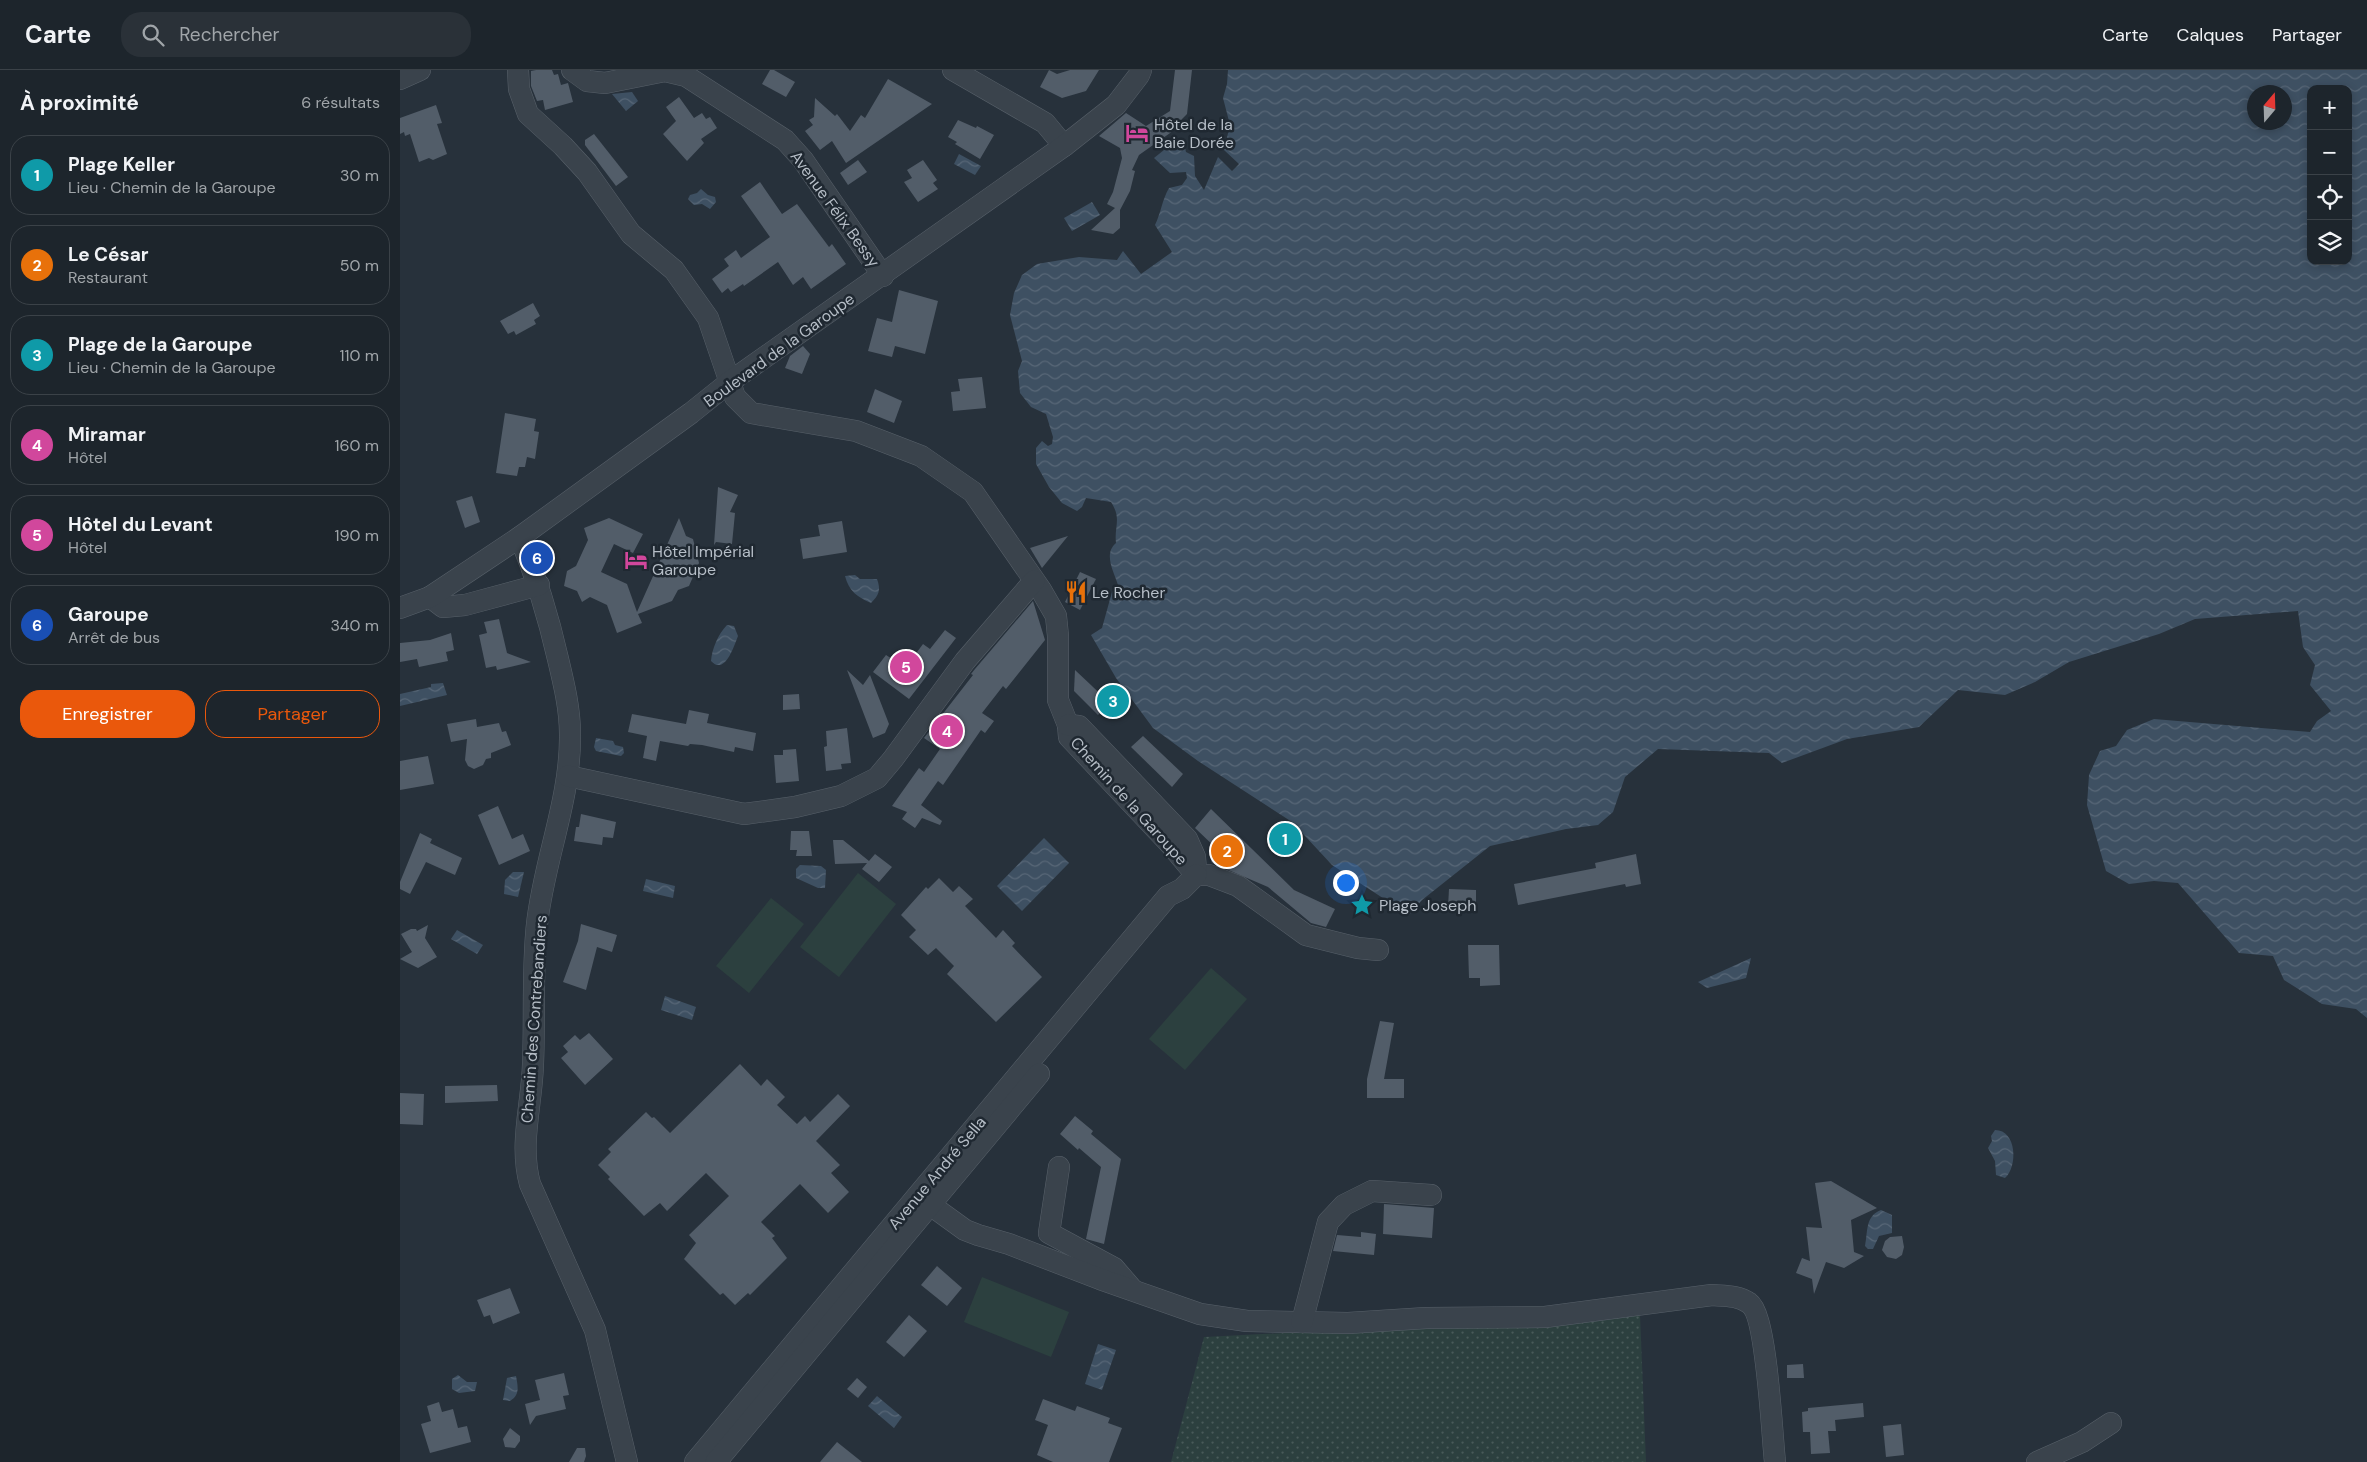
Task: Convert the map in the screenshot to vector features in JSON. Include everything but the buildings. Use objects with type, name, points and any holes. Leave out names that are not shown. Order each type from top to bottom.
[{"type":"street","points":[[400,79],[420,70]]},
{"type":"street","name":"Chemin de la Garoupe","points":[[518,70],[519,89],[528,114],[563,146],[587,172],[631,234],[674,270],[708,318],[731,381],[734,397],[751,414],[856,431],[921,456],[973,492],[1048,600],[1058,622],[1058,700],[1068,725],[1079,726],[1187,839],[1195,858],[1189,882]]},
{"type":"street","name":"Avenue Félix Bessy","points":[[572,70],[587,81],[605,83],[665,71],[686,76],[785,140],[803,160],[883,276]]},
{"type":"street","points":[[953,70],[1045,123],[1064,146]]},
{"type":"street","name":"Boulevard de la Garoupe","points":[[400,608],[430,597],[520,537],[691,413],[731,381],[883,276],[1064,146],[1116,105],[1140,75],[1141,70]]},
{"type":"street","name":"Chemin des Contrebandiers","points":[[520,537],[539,585],[566,694],[570,733],[568,776],[537,924],[532,1095],[524,1146],[525,1165],[530,1184],[595,1330],[627,1462]]},
{"type":"street","points":[[568,776],[744,814],[795,807],[841,796],[876,778],[893,759],[966,661],[1034,581]]},
{"type":"street","points":[[430,597],[443,607],[465,605],[539,585]]},
{"type":"street","name":"Chemin de la Garoupe","points":[[1189,882],[1209,876],[1238,886],[1306,935],[1358,948],[1378,950]]},
{"type":"street","name":"Avenue André Sella","points":[[716,1462],[1168,896],[1189,882]]},
{"type":"street","points":[[1059,1167],[1049,1233],[1114,1268],[1135,1292]]},
{"type":"street","points":[[1302,1322],[1328,1222],[1344,1205],[1372,1192],[1431,1195]]},
{"type":"street","points":[[924,1201],[965,1230],[978,1235],[1009,1244],[1135,1292],[1200,1314],[1247,1320],[1348,1323],[1477,1316],[1545,1317],[1703,1296],[1736,1297],[1750,1303],[1758,1315],[1765,1361],[1775,1462]]},
{"type":"street","name":"Avenue André Sella","points":[[695,1462],[924,1201]]},
{"type":"street","points":[[2037,1462],[2082,1442],[2111,1423]]},
{"type":"green space","points":[[858,873],[896,904],[839,977],[800,947]]},
{"type":"green space","points":[[771,898],[804,924],[749,993],[716,966]]},
{"type":"green space","points":[[1211,968],[1247,999],[1185,1070],[1149,1039]]},
{"type":"green space","points":[[982,1277],[1069,1312],[1051,1357],[964,1322]]},
{"type":"green space","points":[[1640,1315],[1646,1462],[1171,1462],[1204,1337]]},
{"type":"water","points":[[1228,70],[2367,70],[2367,1018],[2356,1009],[2322,1004],[2284,980],[2273,956],[2239,953],[2178,883],[2154,881],[2129,884],[2106,871],[2087,805],[2089,775],[2100,751],[2116,746],[2127,730],[2154,719],[2310,732],[2317,721],[2331,711],[2310,685],[2315,665],[2303,647],[2298,611],[2195,619],[2159,634],[2069,662],[2035,682],[2005,695],[1958,690],[1919,727],[1847,739],[1782,763],[1769,753],[1658,749],[1625,777],[1613,812],[1598,825],[1566,829],[1490,846],[1422,900],[1409,915],[1332,865],[1292,822],[1198,761],[1153,728],[1116,678],[1091,635],[1102,628],[1112,592],[1118,585],[1110,558],[1112,547],[1116,543],[1116,513],[1111,502],[1086,498],[1082,507],[1077,511],[1062,503],[1049,487],[1036,464],[1036,448],[1042,441],[1048,446],[1052,444],[1053,437],[1046,414],[1031,407],[1020,393],[1018,371],[1022,361],[1010,315],[1014,293],[1022,275],[1037,264],[1079,257],[1117,260],[1123,251],[1141,274],[1172,252],[1155,225],[1169,188],[1182,185],[1187,178],[1186,172],[1170,173],[1154,158],[1164,150],[1185,148],[1186,152],[1194,156],[1195,176],[1204,190],[1218,157],[1232,171],[1239,164],[1224,150],[1230,125],[1223,98]]},
{"type":"water","points":[[632,92],[638,101],[626,111],[612,94]]},
{"type":"water","points":[[959,154],[981,166],[975,175],[954,164]]},
{"type":"water","points":[[701,189],[708,195],[715,197],[716,202],[710,209],[702,204],[694,205],[688,199],[690,195],[697,193]]},
{"type":"water","points":[[1092,202],[1100,215],[1072,231],[1064,218]]},
{"type":"water","points":[[855,575],[860,579],[877,579],[878,592],[871,603],[851,590],[845,576]]},
{"type":"water","points":[[727,625],[734,626],[738,636],[725,662],[721,665],[716,665],[711,661],[713,652],[718,637]]},
{"type":"water","points":[[443,683],[447,695],[400,706],[400,694],[431,687],[431,684]]},
{"type":"water","points":[[596,738],[613,741],[615,745],[623,747],[624,753],[621,756],[596,751],[594,747]]},
{"type":"water","points":[[1044,838],[1069,863],[1022,911],[997,886]]},
{"type":"water","points":[[800,865],[821,866],[826,870],[825,888],[818,888],[796,878],[796,869]]},
{"type":"water","points":[[513,872],[524,872],[518,897],[504,894],[505,880]]},
{"type":"water","points":[[646,879],[675,886],[673,898],[643,891]]},
{"type":"water","points":[[457,930],[483,945],[477,954],[451,939]]},
{"type":"water","points":[[1751,958],[1746,978],[1707,988],[1698,982]]},
{"type":"water","points":[[665,996],[696,1007],[692,1020],[661,1010]]},
{"type":"water","points":[[1995,1130],[2008,1136],[2013,1150],[2012,1166],[2005,1178],[1996,1175],[1995,1161],[1988,1148],[1992,1141],[1991,1136]]},
{"type":"water","points":[[1881,1210],[1892,1215],[1892,1233],[1879,1236],[1873,1249],[1868,1249],[1865,1246],[1868,1225],[1872,1216]]},
{"type":"water","points":[[1098,1344],[1116,1350],[1102,1390],[1085,1384]]},
{"type":"water","points":[[458,1375],[467,1382],[477,1382],[475,1391],[459,1393],[452,1389],[452,1379]]},
{"type":"water","points":[[516,1376],[517,1393],[510,1401],[503,1400],[507,1378]]},
{"type":"water","points":[[877,1396],[902,1417],[894,1428],[868,1406]]},
{"type":"place","name":"Hôtel de la Baie Dorée","points":[[1137,133]]},
{"type":"place","name":"Garoupe","points":[[537,558]]},
{"type":"place","name":"Hôtel Impérial Garoupe","points":[[636,560]]},
{"type":"place","name":"Le Rocher","points":[[1076,592]]},
{"type":"place","name":"Hôtel du Levant","points":[[906,667]]},
{"type":"place","name":"Plage de la Garoupe","points":[[1113,701]]},
{"type":"place","name":"Miramar","points":[[947,731]]},
{"type":"place","name":"Plage Keller","points":[[1285,839]]},
{"type":"place","name":"Le César","points":[[1227,851]]},
{"type":"place","name":"Plage Joseph","points":[[1362,905]]}]
